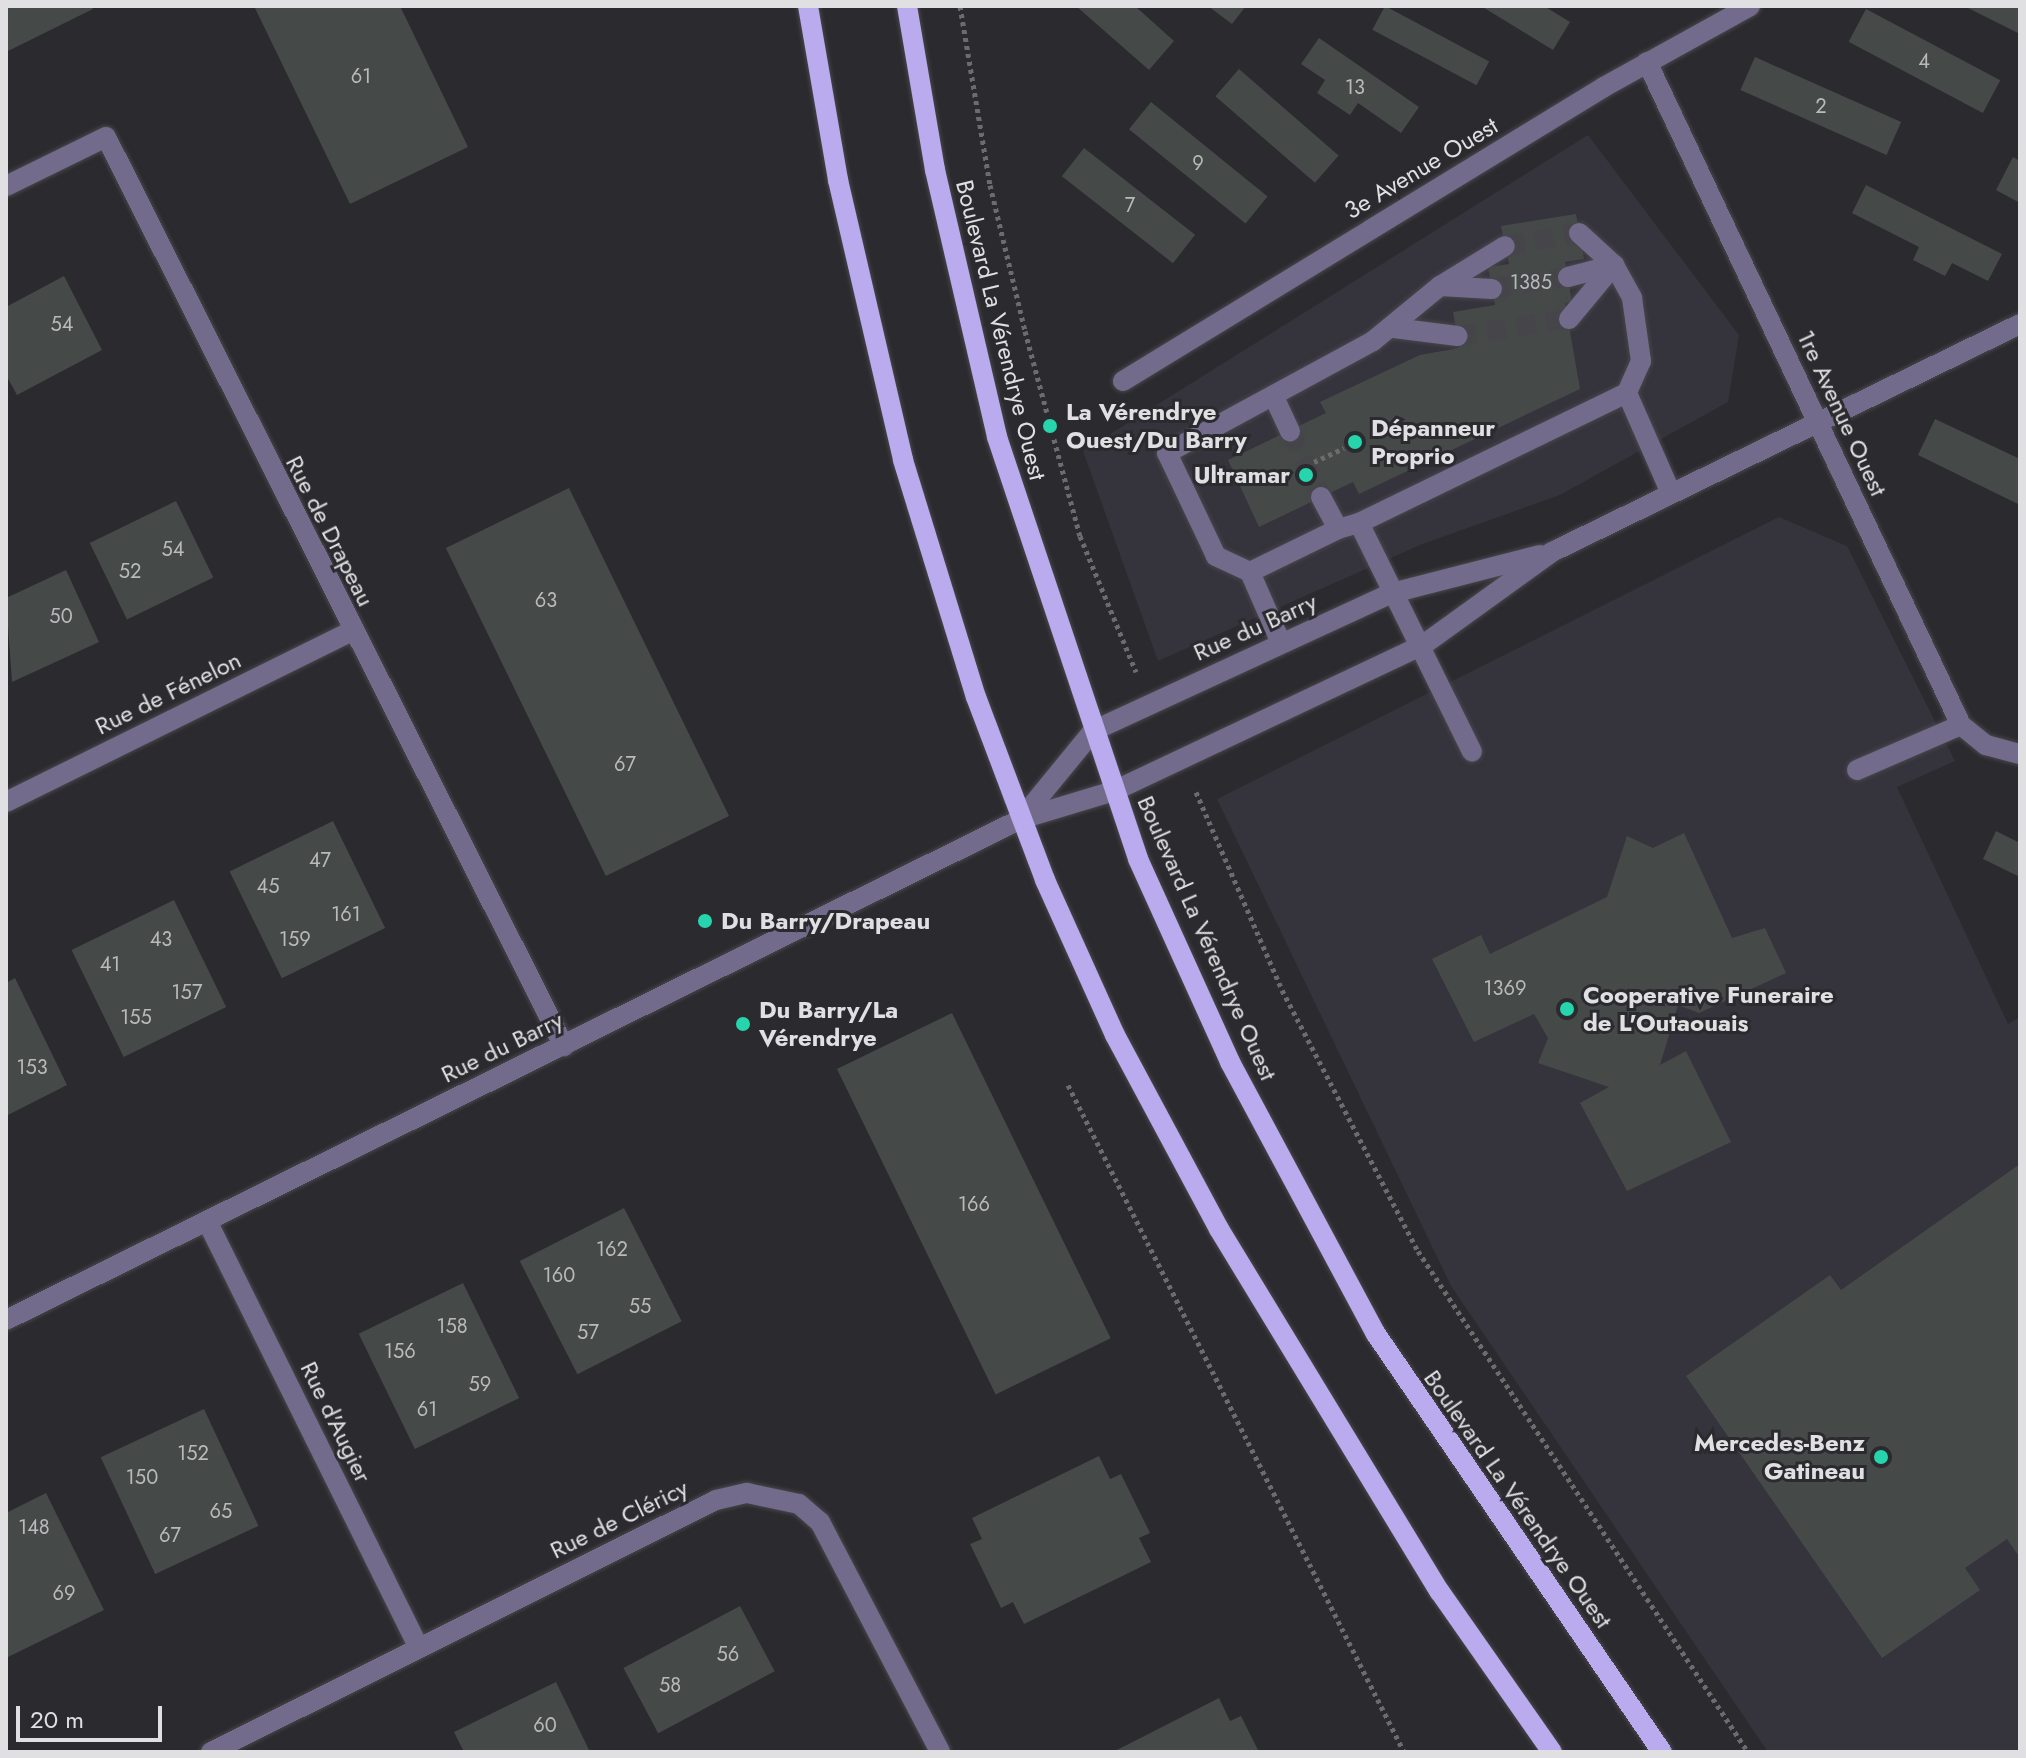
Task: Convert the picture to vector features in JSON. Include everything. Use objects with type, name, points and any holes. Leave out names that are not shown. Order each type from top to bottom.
[{"type":"main road","points":[[808,6],[835,167],[896,435],[1021,819],[1115,1035],[1219,1229],[1440,1592],[1552,1752]]},
{"type":"main road","name":"Boulevard La Vérendrye Ouest","points":[[907,6],[987,398],[1114,791],[1218,1036],[1349,1287],[1444,1441],[1662,1752]]},
{"type":"street","name":"3e Avenue Ouest","points":[[1123,381],[1647,62],[1750,6]]},
{"type":"street","name":"1re Avenue Ouest","points":[[1647,62],[1961,725]]},
{"type":"street","name":"Rue de Drapeau","points":[[6,186],[106,137],[352,631],[564,1046]]},
{"type":"street","points":[[1579,233],[1614,265],[1632,298],[1641,345],[1627,393],[1670,491]]},
{"type":"street","points":[[1281,643],[1250,572],[1216,556],[1167,453],[1274,397],[1394,328],[1440,286],[1505,246]]},
{"type":"street","points":[[1568,277],[1614,265]]},
{"type":"street","points":[[1569,319],[1614,265]]},
{"type":"street","points":[[1440,286],[1492,289]]},
{"type":"street","name":"Rue du Barry","points":[[6,1320],[1021,819],[1114,791],[1423,645],[1552,552],[1816,418],[2020,324]]},
{"type":"street","points":[[1394,328],[1457,336]]},
{"type":"street","points":[[1250,572],[1338,529],[1359,523],[1627,393]]},
{"type":"street","points":[[1274,397],[1290,431]]},
{"type":"street","points":[[1321,497],[1338,529]]},
{"type":"street","points":[[1359,523],[1392,593],[1423,645],[1472,752]]},
{"type":"street","name":"Rue du Barry","points":[[1021,819],[1093,731],[1392,593],[1552,552]]},
{"type":"street","name":"Rue de Fénelon","points":[[6,802],[352,631]]},
{"type":"street","points":[[1857,770],[1961,725],[1986,745],[2020,754]]},
{"type":"street","name":"Rue d'Augier","points":[[207,1221],[418,1646]]},
{"type":"street","name":"Rue de Cléricy","points":[[211,1752],[418,1646],[716,1500],[776,1495],[799,1504],[837,1546],[940,1752]]},
{"type":"path","name":"Boulevard La Vérendrye Ouest","points":[[960,6],[1010,273],[1080,536],[1126,650]]},
{"type":"path","points":[[1306,465],[1344,448]]},
{"type":"path","points":[[1194,785],[1282,990],[1418,1251],[1748,1752]]},
{"type":"path","points":[[1068,1085],[1404,1752]]},
{"type":"shaded area","points":[[1588,135],[1739,335],[1728,402],[1560,495],[1420,545],[1158,661],[1083,451]]},
{"type":"shaded area","points":[[1779,517],[1847,546],[1955,761],[1897,787],[2008,1024],[2020,1017],[2020,1752],[1768,1752],[1451,1286],[1217,799]]},
{"type":"building","points":[[6,6],[91,6],[93,9],[6,52]]},
{"type":"building","points":[[254,6],[400,6],[468,147],[350,204]]},
{"type":"building","points":[[1076,6],[1135,6],[1174,41],[1149,70]]},
{"type":"building","points":[[1208,6],[1246,6],[1232,24]]},
{"type":"building","points":[[1385,6],[1489,61],[1477,85],[1372,30]]},
{"type":"building","points":[[1481,6],[1544,6],[1570,22],[1553,50]]},
{"type":"building","points":[[1964,6],[2020,6],[2020,34]]},
{"type":"building","points":[[1866,9],[2000,80],[1983,113],[1849,42]]},
{"type":"building","points":[[1319,38],[1419,107],[1401,133],[1358,103],[1350,115],[1317,93],[1325,80],[1301,64]]},
{"type":"building","points":[[1755,57],[1901,122],[1887,155],[1740,90]]},
{"type":"building","points":[[1239,69],[1339,156],[1315,183],[1215,96]]},
{"type":"building","points":[[1151,102],[1268,196],[1246,224],[1129,129]]},
{"type":"building","points":[[1084,148],[1195,235],[1173,263],[1062,176]]},
{"type":"building","points":[[2013,157],[2020,161],[2020,203],[1996,190]]},
{"type":"building","points":[[1866,185],[2002,254],[1988,281],[1952,263],[1945,276],[1913,260],[1919,247],[1852,213]]},
{"type":"building","points":[[1576,214],[1584,259],[1565,262],[1572,302],[1565,303],[1580,389],[1359,494],[1353,482],[1259,527],[1228,460],[1326,413],[1320,402],[1420,355],[1459,348],[1453,312],[1495,305],[1488,267],[1509,264],[1501,226]]},
{"type":"building","points":[[64,276],[102,350],[17,395],[6,375],[6,307]]},
{"type":"building","points":[[1935,419],[2020,459],[2020,505],[1918,455]]},
{"type":"building","points":[[569,488],[729,816],[606,876],[446,548]]},
{"type":"building","points":[[176,501],[213,577],[127,619],[90,543]]},
{"type":"building","points":[[66,570],[99,642],[12,682],[6,598]]},
{"type":"building","points":[[333,821],[385,928],[282,978],[230,871]]},
{"type":"building","points":[[1996,831],[2020,843],[2020,877],[1983,859]]},
{"type":"building","name":"Cooperative Funeraire de L'Outaouais","points":[[1684,833],[1732,938],[1765,928],[1786,973],[1699,1013],[1678,1005],[1660,1065],[1686,1051],[1731,1142],[1627,1191],[1580,1103],[1609,1087],[1538,1063],[1548,1038],[1534,1014],[1474,1042],[1432,959],[1481,935],[1490,954],[1607,897],[1627,836],[1653,848]]},
{"type":"building","points":[[174,900],[226,1007],[124,1057],[72,950]]},
{"type":"building","points":[[15,978],[67,1085],[6,1116],[6,983]]},
{"type":"building","points":[[952,1013],[1111,1338],[996,1394],[837,1069]]},
{"type":"building","name":"Mercedes-Benz Gatineau","points":[[2020,1164],[2020,1558],[2007,1539],[1965,1568],[1980,1590],[1882,1658],[1686,1376],[1830,1275],[1841,1290]]},
{"type":"building","points":[[624,1208],[682,1321],[577,1374],[520,1261]]},
{"type":"building","points":[[463,1283],[519,1398],[415,1449],[359,1334]]},
{"type":"building","points":[[204,1409],[259,1526],[155,1574],[101,1457]]},
{"type":"building","points":[[1099,1456],[1110,1479],[1121,1474],[1150,1533],[1139,1538],[1151,1562],[1024,1624],[1013,1602],[1001,1608],[970,1544],[982,1539],[972,1518]]},
{"type":"building","points":[[46,1493],[104,1610],[6,1658],[6,1513]]},
{"type":"building","points":[[740,1606],[775,1671],[658,1733],[623,1668]]},
{"type":"building","points":[[556,1682],[590,1752],[464,1752],[454,1732]]},
{"type":"building","points":[[1219,1698],[1230,1721],[1241,1716],[1259,1752],[1113,1752]]},
{"type":"tunnel","points":[[1505,246],[1579,233]]},
{"type":"tunnel","points":[[1492,289],[1568,277]]},
{"type":"tunnel","points":[[1457,336],[1569,319]]},
{"type":"tunnel","points":[[1290,431],[1321,497]]},
{"type":"place","name":"La Vérendrye Ouest/Du Barry","points":[[1050,426]]},
{"type":"place","name":"Dépanneur Proprio","points":[[1355,442]]},
{"type":"place","name":"Ultramar","points":[[1306,475]]},
{"type":"place","name":"Du Barry/Drapeau","points":[[705,921]]},
{"type":"place","name":"Cooperative Funeraire de L'Outaouais","points":[[1567,1009]]},
{"type":"place","name":"Du Barry/La Vérendrye","points":[[743,1024]]},
{"type":"place","name":"Mercedes-Benz Gatineau","points":[[1881,1457]]}]
